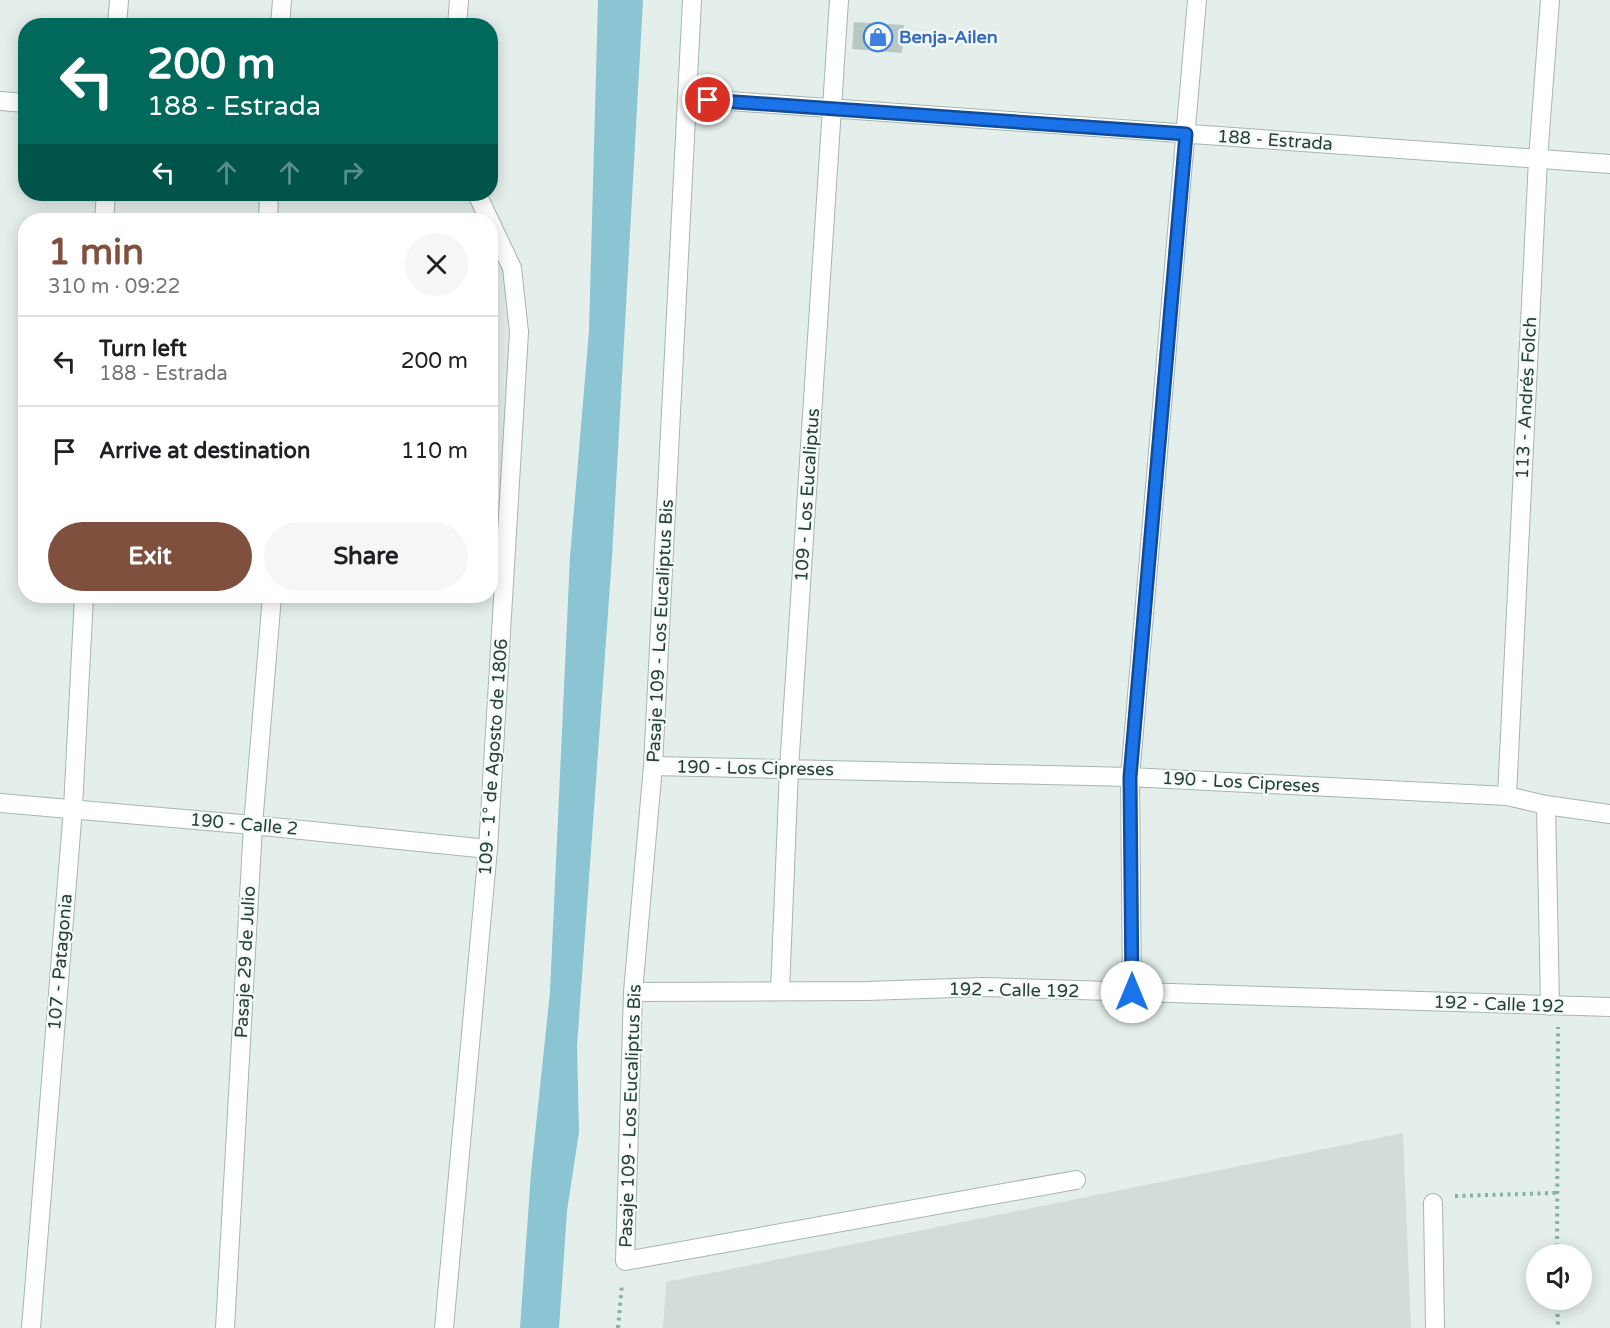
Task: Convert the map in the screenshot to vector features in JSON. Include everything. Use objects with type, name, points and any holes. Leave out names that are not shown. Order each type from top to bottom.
[{"type":"street","points":[[118,18],[119,0]]},
{"type":"street","points":[[281,18],[282,0]]},
{"type":"street","points":[[458,18],[459,0]]},
{"type":"street","name":"Pasaje 109 - Los Eucaliptus Bis","points":[[625,1261],[633,992],[653,766],[692,0]]},
{"type":"street","name":"109 - Los Eucaliptus","points":[[780,991],[789,769],[839,0]]},
{"type":"street","points":[[1132,992],[1130,777],[1197,0]]},
{"type":"street","name":"113 - Andrés Folch","points":[[1507,796],[1538,159],[1550,0]]},
{"type":"street","name":"188 - Estrada","points":[[688,98],[1610,164]]},
{"type":"street","points":[[0,101],[18,102]]},
{"type":"street","name":"109 - 1° de Agosto de 1806","points":[[444,1328],[488,849],[519,332],[512,268],[498,238]]},
{"type":"street","name":"107 - Patagonia","points":[[31,1328],[73,808],[84,603]]},
{"type":"street","name":"Pasaje 29 de Julio","points":[[225,1328],[253,825],[271,603]]},
{"type":"street","name":"190 - Los Cipreses","points":[[653,766],[1130,777],[1507,796],[1546,806],[1610,814]]},
{"type":"street","name":"190 - Calle 2","points":[[0,803],[73,808],[488,849]]},
{"type":"street","points":[[1546,806],[1555,1006]]},
{"type":"street","name":"192 - Calle 192","points":[[633,992],[866,991],[984,987],[1610,1007]]},
{"type":"street","points":[[625,1261],[1076,1180]]},
{"type":"street","points":[[1433,1203],[1435,1328]]},
{"type":"path","points":[[1555,1006],[1557,1244]]},
{"type":"path","points":[[1433,1203],[1449,1196],[1556,1193]]},
{"type":"path","points":[[618,1328],[625,1261]]},
{"type":"path","points":[[1557,1310],[1558,1328]]},
{"type":"shaded area","points":[[1403,1133],[1411,1328],[663,1328],[666,1282]]},
{"type":"water","points":[[598,0],[643,0],[612,557],[577,1046],[579,1132],[567,1211],[559,1328],[520,1328],[531,1173],[550,992],[570,557],[589,331]]},
{"type":"building","name":"Benja-Ailen","points":[[854,22],[904,25],[902,53],[852,49]]},
{"type":"place","name":"Benja-Ailen","points":[[878,37]]},
{"type":"route","points":[[708,100],[1186,134],[1130,777],[1132,992]]}]
